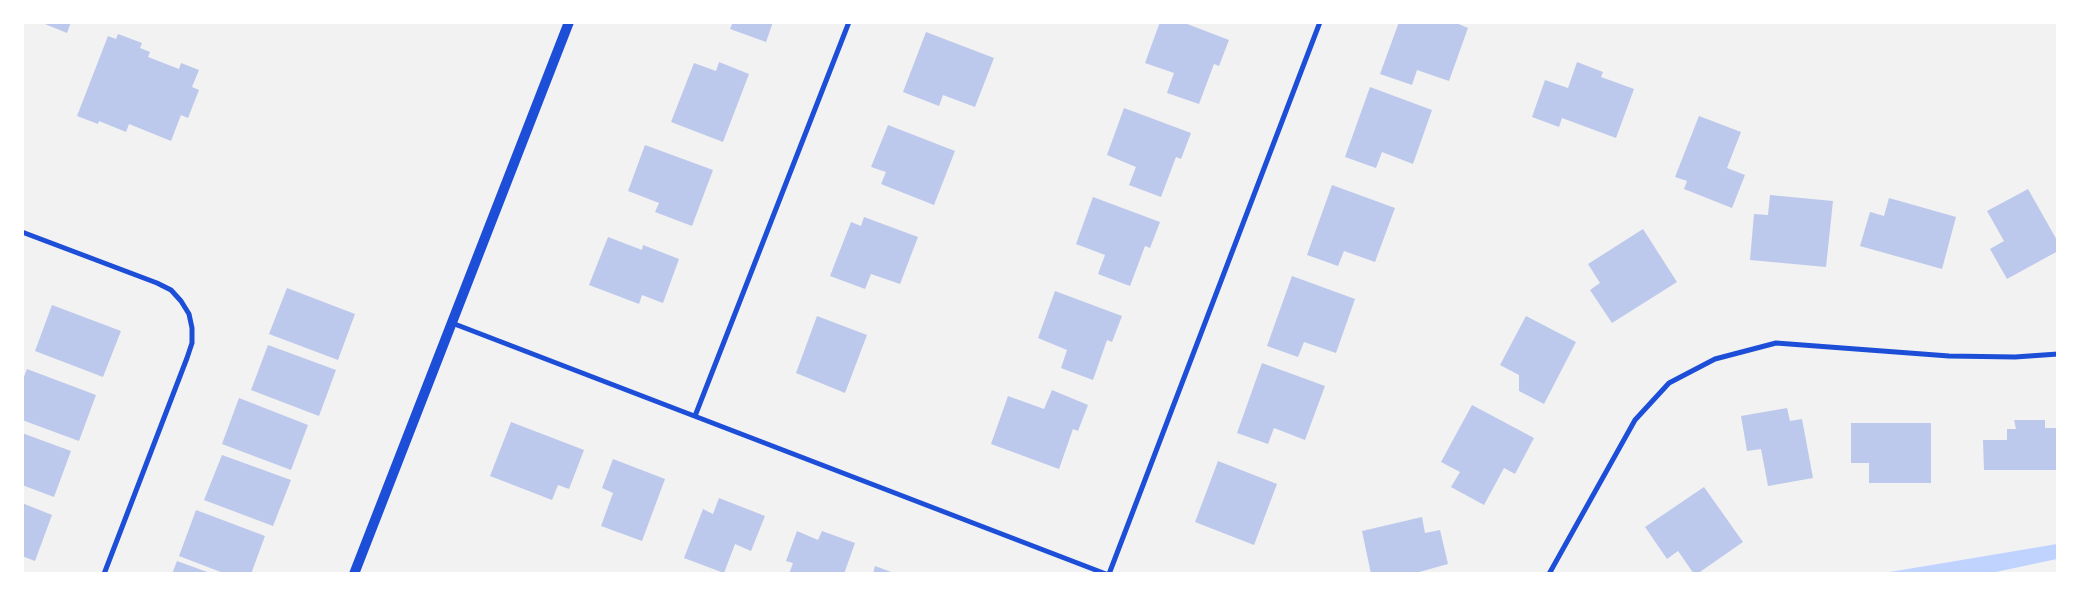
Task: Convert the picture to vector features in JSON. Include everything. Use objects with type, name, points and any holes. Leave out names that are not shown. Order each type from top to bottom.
[{"type":"main road","points":[[354,574],[569,22]]},
{"type":"street","points":[[695,416],[849,22]]},
{"type":"street","points":[[452,324],[1108,574],[1320,22]]},
{"type":"street","points":[[22,232],[157,282],[182,301],[189,314],[192,328],[192,344],[104,574]]},
{"type":"street","points":[[1549,574],[1635,420],[1669,383],[1715,359],[1776,343],[1949,356],[2014,357],[2058,354]]},
{"type":"water","points":[[2057,544],[2057,559],[1991,573],[1884,573]]},
{"type":"building","points":[[40,22],[71,22],[67,33]]},
{"type":"building","points":[[733,22],[773,22],[766,42],[730,29]]},
{"type":"building","points":[[1160,22],[1182,22],[1229,40],[1219,66],[1214,64],[1199,104],[1167,93],[1174,73],[1145,63]]},
{"type":"building","points":[[1399,22],[1454,22],[1468,28],[1449,81],[1417,70],[1412,85],[1380,74]]},
{"type":"building","points":[[926,32],[994,58],[975,107],[943,95],[939,106],[903,92]]},
{"type":"building","points":[[118,34],[142,43],[140,48],[150,52],[148,57],[179,69],[181,63],[199,70],[192,87],[199,90],[188,118],[181,115],[171,141],[129,124],[126,132],[99,121],[98,124],[77,116],[108,36],[116,39]]},
{"type":"building","points":[[719,62],[749,74],[723,142],[671,122],[694,63],[716,71]]},
{"type":"building","points":[[1577,62],[1603,72],[1601,77],[1634,89],[1616,138],[1562,118],[1559,127],[1532,117],[1545,80],[1568,88]]},
{"type":"building","points":[[1370,87],[1432,110],[1413,164],[1382,152],[1376,168],[1345,157]]},
{"type":"building","points":[[1124,108],[1191,133],[1181,159],[1176,157],[1161,197],[1129,185],[1136,167],[1107,155]]},
{"type":"building","points":[[1699,116],[1741,132],[1727,168],[1745,175],[1732,208],[1684,189],[1687,181],[1675,177]]},
{"type":"building","points":[[888,125],[955,151],[934,205],[881,184],[886,172],[871,167]]},
{"type":"building","points":[[645,145],[713,170],[692,226],[655,212],[659,203],[628,191]]},
{"type":"building","points":[[1332,185],[1395,208],[1375,262],[1344,251],[1338,266],[1307,255]]},
{"type":"building","points":[[2028,189],[2058,242],[2058,251],[2007,279],[1990,249],[2004,241],[1987,211]]},
{"type":"building","points":[[1770,195],[1833,201],[1826,267],[1750,260],[1754,214],[1768,215]]},
{"type":"building","points":[[1093,197],[1160,222],[1150,248],[1145,246],[1130,286],[1098,274],[1105,255],[1076,244]]},
{"type":"building","points":[[1889,198],[1956,217],[1942,269],[1860,246],[1870,212],[1884,216]]},
{"type":"building","points":[[864,217],[918,237],[900,284],[871,274],[865,289],[830,276],[851,222],[861,226]]},
{"type":"building","points":[[1643,229],[1677,282],[1612,323],[1590,290],[1600,283],[1588,264]]},
{"type":"building","points":[[608,237],[642,250],[643,245],[679,259],[663,303],[642,295],[639,304],[589,285]]},
{"type":"building","points":[[1292,276],[1355,299],[1336,353],[1304,342],[1298,357],[1267,346]]},
{"type":"building","points":[[287,288],[355,314],[338,360],[269,334]]},
{"type":"building","points":[[1055,291],[1122,316],[1112,342],[1107,340],[1093,380],[1061,368],[1067,350],[1038,338]]},
{"type":"building","points":[[52,305],[121,331],[103,377],[35,351]]},
{"type":"building","points":[[817,316],[867,335],[845,393],[796,373]]},
{"type":"building","points":[[1526,316],[1576,342],[1544,404],[1519,391],[1519,375],[1500,365]]},
{"type":"building","points":[[268,345],[336,370],[319,416],[251,390]]},
{"type":"building","points":[[1262,363],[1325,386],[1305,440],[1274,428],[1268,444],[1237,433]]},
{"type":"building","points":[[27,369],[96,395],[79,441],[22,420],[22,382]]},
{"type":"building","points":[[1052,390],[1088,405],[1078,431],[1073,429],[1059,469],[991,444],[1008,396],[1044,409]]},
{"type":"building","points":[[239,398],[308,425],[291,470],[222,444]]},
{"type":"building","points":[[1472,405],[1534,438],[1515,474],[1504,468],[1484,505],[1451,487],[1460,472],[1441,462]]},
{"type":"building","points":[[1787,408],[1790,421],[1802,419],[1813,478],[1768,486],[1761,449],[1747,451],[1741,416]]},
{"type":"building","points":[[2014,420],[2045,420],[2045,428],[2058,428],[2058,470],[1984,470],[1983,440],[2007,440],[2007,429],[2016,429]]},
{"type":"building","points":[[511,422],[584,450],[569,489],[558,485],[552,500],[490,476]]},
{"type":"building","points":[[1851,423],[1931,423],[1931,483],[1869,483],[1869,463],[1851,463]]},
{"type":"building","points":[[22,433],[71,451],[54,497],[22,485]]},
{"type":"building","points":[[222,455],[291,480],[273,526],[204,500]]},
{"type":"building","points":[[613,459],[665,479],[642,541],[601,526],[613,493],[602,488]]},
{"type":"building","points":[[1218,461],[1277,484],[1254,545],[1195,522]]},
{"type":"building","points":[[1704,487],[1743,542],[1697,574],[1694,574],[1678,551],[1667,559],[1645,527]]},
{"type":"building","points":[[719,498],[765,516],[751,551],[735,544],[724,573],[684,558],[703,509],[713,514]]},
{"type":"building","points":[[22,503],[52,515],[35,561],[22,556]]},
{"type":"building","points":[[196,510],[265,536],[251,574],[226,574],[179,556]]},
{"type":"building","points":[[1422,517],[1425,533],[1440,530],[1448,564],[1412,574],[1371,574],[1362,531]]},
{"type":"building","points":[[797,531],[818,540],[822,531],[855,543],[844,574],[789,574],[793,563],[786,561]]},
{"type":"building","points":[[177,561],[210,573],[210,574],[172,574]]},
{"type":"building","points":[[875,566],[894,573],[894,574],[873,574]]}]
